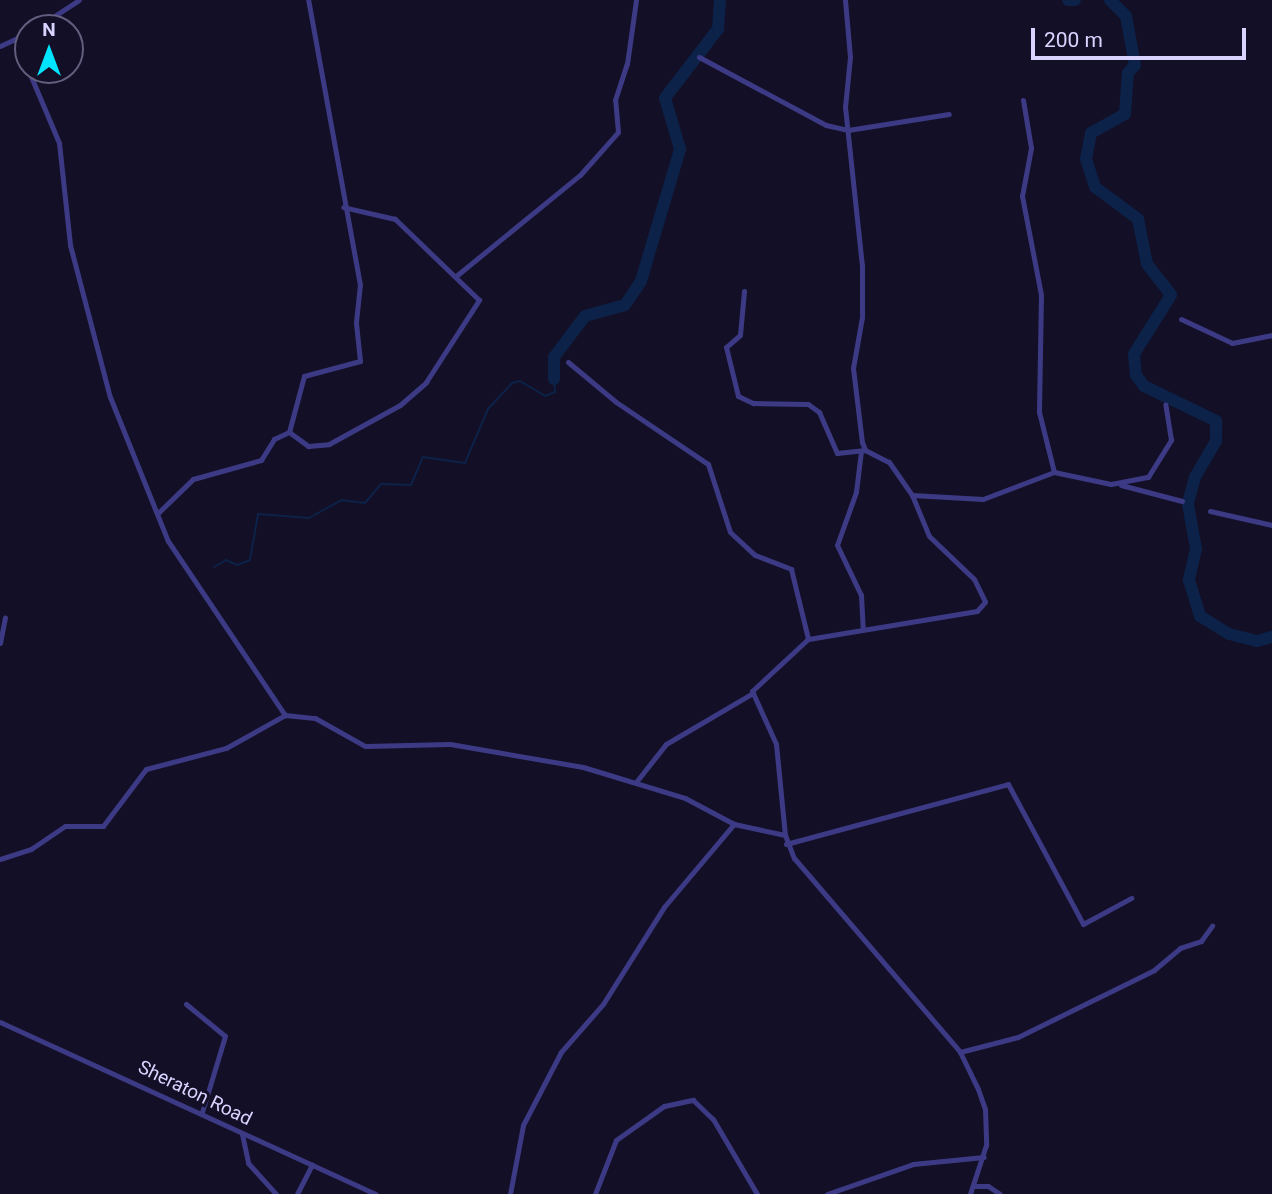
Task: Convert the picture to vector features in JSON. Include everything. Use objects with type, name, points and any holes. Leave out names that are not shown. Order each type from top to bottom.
[{"type":"street","points":[[58,14],[79,0]]},
{"type":"street","points":[[158,513],[193,479],[258,462],[274,439],[289,432],[299,406],[301,379],[360,361],[356,322],[360,285],[343,207],[337,142],[308,0]]},
{"type":"street","points":[[456,276],[580,174],[618,132],[615,100],[627,64],[636,0]]},
{"type":"street","points":[[845,0],[848,130],[862,265],[862,317],[853,368],[863,450],[852,508],[837,545],[862,595],[863,628]]},
{"type":"street","points":[[699,57],[804,115],[848,130],[949,114]]},
{"type":"street","points":[[34,84],[59,143],[65,217],[103,379],[180,560],[285,715]]},
{"type":"street","points":[[1023,100],[1031,148],[1023,205],[1041,295],[1039,412],[1054,472]]},
{"type":"street","points":[[289,432],[308,446],[328,444],[413,396],[475,312],[479,296],[395,219],[343,207]]},
{"type":"street","points":[[636,782],[657,751],[752,693],[782,658],[808,639],[977,611],[985,602],[974,579],[929,536],[912,495],[889,462],[863,450],[837,453],[819,412],[808,404],[753,403],[738,396],[726,347],[740,335],[744,291]]},
{"type":"street","points":[[1181,319],[1232,343],[1272,335]]},
{"type":"street","points":[[568,362],[708,464],[730,532],[755,555],[791,569],[808,639]]},
{"type":"street","points":[[1111,484],[1148,477],[1158,467],[1172,430],[1166,404]]},
{"type":"street","points":[[912,495],[983,499],[1054,472],[1182,501]]},
{"type":"street","points":[[1210,511],[1272,524]]},
{"type":"street","points":[[0,643],[5,617]]},
{"type":"street","points":[[752,693],[780,764],[786,844],[805,874],[960,1052],[985,1109],[984,1157],[970,1194]]},
{"type":"street","points":[[0,859],[31,849],[65,826],[103,826],[146,769],[226,748],[285,715],[315,718],[365,746],[468,746],[636,782],[685,798],[734,824],[785,835]]},
{"type":"street","points":[[786,844],[1008,784],[1083,924],[1131,898]]},
{"type":"street","points":[[510,1194],[523,1125],[561,1052],[603,1003],[664,907],[734,824]]},
{"type":"street","points":[[960,1052],[1018,1037],[1154,970],[1180,948],[1201,941],[1212,926]]},
{"type":"street","points":[[186,1004],[225,1036],[202,1112]]},
{"type":"street","name":"Sheraton Road","points":[[0,1022],[202,1112],[242,1134],[376,1194]]},
{"type":"street","points":[[596,1194],[615,1140],[664,1105],[693,1100],[713,1119],[758,1194]]},
{"type":"street","points":[[242,1134],[248,1163],[276,1194]]},
{"type":"street","points":[[827,1194],[913,1164],[984,1157]]},
{"type":"street","points":[[297,1194],[312,1165]]},
{"type":"street","points":[[975,1186],[988,1186],[1000,1194]]},
{"type":"waterway","points":[[554,379],[554,357],[585,316],[625,305],[641,281],[680,149],[665,98],[718,29],[720,0]]},
{"type":"waterway","points":[[1068,0],[1075,0]]},
{"type":"waterway","points":[[1110,0],[1126,16],[1135,65],[1128,73],[1125,114],[1091,133],[1086,159],[1095,187],[1138,219],[1147,264],[1171,295],[1134,354],[1136,375],[1144,386],[1216,421],[1216,441],[1195,477],[1188,504],[1196,549],[1189,580],[1200,616],[1229,634],[1257,641],[1272,637]]},
{"type":"waterway","points":[[214,567],[226,560],[237,565],[250,560],[258,514],[309,518],[341,500],[365,503],[381,484],[411,485],[423,457],[465,463],[488,409],[512,383],[520,381],[545,396],[555,392],[554,379]]}]
